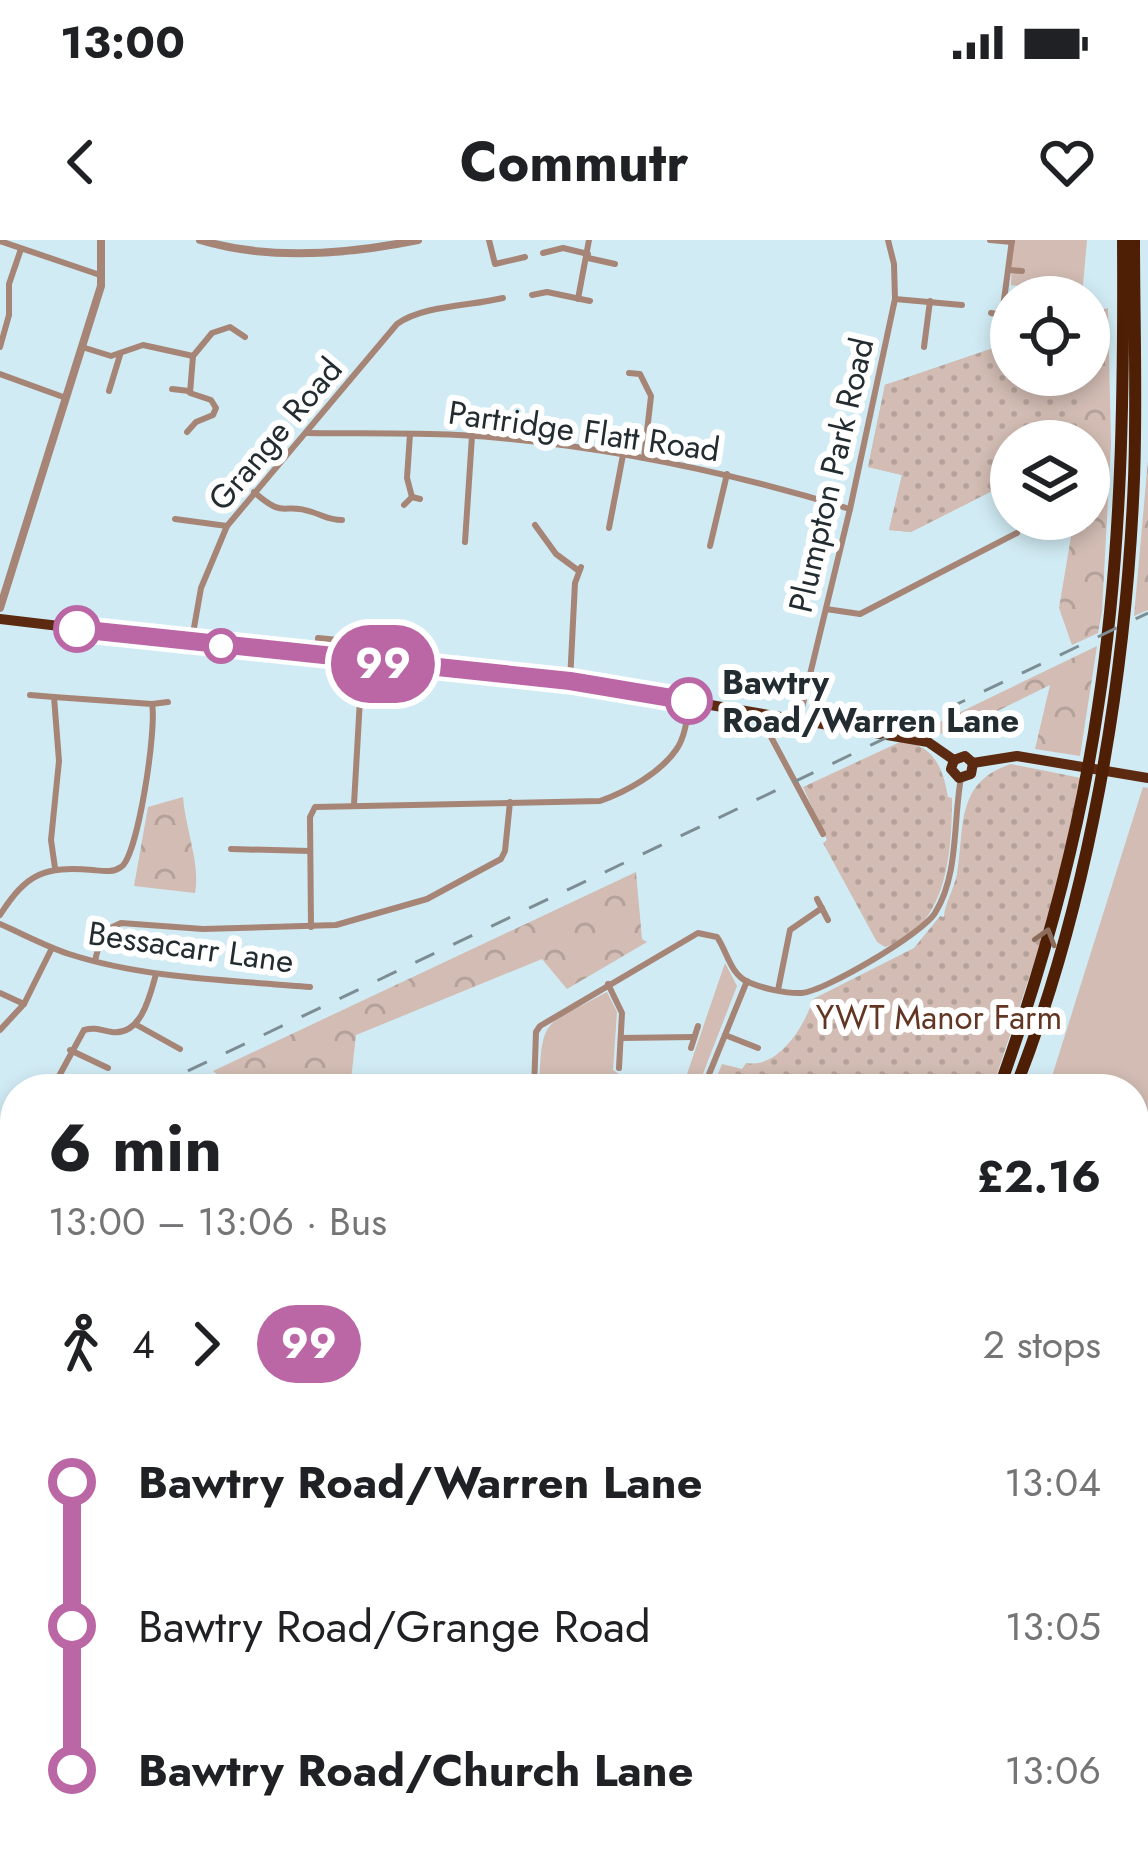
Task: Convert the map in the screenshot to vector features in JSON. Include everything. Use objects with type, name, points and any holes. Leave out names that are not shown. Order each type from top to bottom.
[{"type":"highway","points":[[1003,1074],[1076,830],[1099,706],[1121,478],[1123,240]]},
{"type":"highway","points":[[1020,1074],[1053,976],[1089,835],[1116,664],[1134,478],[1134,240]]},
{"type":"highway","points":[[0,619],[362,662],[570,681],[928,742],[954,760]]},
{"type":"highway","points":[[954,760],[965,756],[973,764]]},
{"type":"highway","points":[[973,764],[1000,757],[1035,759],[1147,778]]},
{"type":"highway","points":[[954,760],[952,771],[962,778],[971,774],[973,764]]},
{"type":"street","points":[[0,608],[103,277],[101,240]]},
{"type":"street","points":[[200,240],[332,246],[418,240]]},
{"type":"street","points":[[489,240],[490,265],[525,257]]},
{"type":"street","points":[[578,298],[589,240]]},
{"type":"street","name":"Plumpton Park Road","points":[[799,720],[895,299],[888,240]]},
{"type":"street","points":[[990,240],[1012,241],[1009,276]]},
{"type":"street","points":[[0,241],[103,277]]},
{"type":"street","points":[[0,347],[9,315],[9,284],[21,248]]},
{"type":"street","points":[[543,253],[563,248],[615,264]]},
{"type":"street","points":[[1010,270],[1022,271]]},
{"type":"street","points":[[483,290],[486,302]]},
{"type":"street","points":[[532,295],[547,292],[590,301]]},
{"type":"street","name":"Grange Road","points":[[192,643],[201,588],[227,526],[403,320],[443,307],[454,310],[503,298]]},
{"type":"street","points":[[895,299],[962,305]]},
{"type":"street","points":[[923,346],[930,301]]},
{"type":"street","points":[[189,391],[193,356],[217,330],[230,327],[245,337]]},
{"type":"street","points":[[82,347],[120,355],[143,345],[193,356]]},
{"type":"street","points":[[109,391],[120,355]]},
{"type":"street","points":[[629,373],[640,374],[651,396],[644,458]]},
{"type":"street","points":[[0,374],[66,398]]},
{"type":"street","points":[[172,389],[211,400],[216,408],[187,432]]},
{"type":"street","name":"Partridge Flatt Road","points":[[308,433],[472,436],[623,454],[728,474],[850,509]]},
{"type":"street","points":[[404,505],[416,498],[407,478],[410,434]]},
{"type":"street","points":[[465,542],[472,436]]},
{"type":"street","points":[[609,528],[623,454]]},
{"type":"street","points":[[710,546],[728,474]]},
{"type":"street","points":[[254,491],[279,511],[312,512],[326,520],[342,520]]},
{"type":"street","points":[[175,519],[227,526]]},
{"type":"street","points":[[536,525],[556,554],[580,569],[574,588],[570,681]]},
{"type":"street","points":[[826,609],[860,614],[1003,540]]},
{"type":"street","points":[[317,657],[318,638],[378,644]]},
{"type":"street","points":[[354,804],[362,662]]},
{"type":"street","points":[[31,695],[168,702]]},
{"type":"street","points":[[53,697],[58,761],[51,840],[55,868]]},
{"type":"street","points":[[311,927],[310,817],[316,807],[600,801],[632,786],[676,750],[689,701]]},
{"type":"street","points":[[0,920],[20,887],[55,868],[117,870],[134,851],[140,799],[148,780],[152,704]]},
{"type":"street","points":[[772,714],[771,737],[823,834]]},
{"type":"street","points":[[535,1074],[540,1026],[698,933],[717,937],[734,970],[747,981],[799,993],[817,989],[922,928],[944,894],[962,778]]},
{"type":"street","points":[[95,961],[103,932],[121,923],[311,927],[359,920],[427,899],[484,871],[505,851],[510,802]]},
{"type":"street","points":[[231,849],[310,851]]},
{"type":"street","points":[[817,899],[828,920]]},
{"type":"street","points":[[778,990],[790,930],[822,908]]},
{"type":"street","name":"Bessacarr Lane","points":[[0,920],[52,948],[95,961],[156,973],[310,987]]},
{"type":"street","points":[[0,1030],[24,1004],[52,948]]},
{"type":"street","points":[[59,1074],[84,1030],[121,1032],[135,1024],[156,973]]},
{"type":"street","points":[[709,1074],[747,981]]},
{"type":"street","points":[[608,984],[622,1013],[619,1068]]},
{"type":"street","points":[[0,993],[24,1004]]},
{"type":"street","points":[[135,1024],[180,1049]]},
{"type":"street","points":[[691,1048],[698,1026]]},
{"type":"street","points":[[725,1034],[758,1048]]},
{"type":"street","points":[[621,1038],[694,1037]]},
{"type":"street","points":[[70,1051],[108,1068]]},
{"type":"green space","points":[[1012,240],[1087,240],[1084,276],[1011,276]]},
{"type":"green space","points":[[990,349],[990,396],[1110,396],[1111,444],[1110,463],[1110,420],[990,420],[990,492],[911,532],[889,530],[902,475],[868,467],[885,385]]},
{"type":"green space","points":[[990,349],[990,396],[1078,396],[1078,420],[990,420],[990,492],[911,532],[889,530],[902,475],[868,467],[885,385]]},
{"type":"green space","points":[[1148,460],[1148,610],[1134,616]]},
{"type":"green space","points":[[1070,540],[1106,540],[1098,633],[1072,645],[1059,608]]},
{"type":"green space","points":[[1097,646],[1080,756],[1035,749],[1050,685],[949,735],[923,730]]},
{"type":"green space","name":"YWT Manor Farm","points":[[900,742],[929,752],[940,768],[952,798],[950,842],[933,907],[906,938],[885,947],[877,942],[823,843],[827,840],[803,787]]},
{"type":"green space","name":"YWT Manor Farm","points":[[1011,764],[1081,778],[1049,918],[997,1074],[718,1074],[722,1064],[742,1069],[746,1063],[779,1053],[797,1033],[813,999],[914,948],[944,917],[957,874],[966,808],[980,782]]},
{"type":"green space","points":[[1143,787],[1148,788],[1148,1074],[1053,1074]]},
{"type":"green space","points":[[183,797],[196,871],[195,893],[134,886],[148,807]]},
{"type":"green space","points":[[636,872],[642,939],[647,942],[567,989],[542,959],[356,1035],[352,1074],[213,1071]]},
{"type":"green space","points":[[725,963],[737,986],[703,1074],[687,1074]]},
{"type":"green space","points":[[607,992],[617,1012],[613,1070],[619,1074],[540,1074],[550,1026]]},
{"type":"railway","points":[[181,1074],[1148,613]]},
{"type":"bus line","name":"99","points":[[77,629],[570,681],[689,701]]},
{"type":"place","name":"Bawtry Road/Warren Lane","points":[[689,701]]}]
